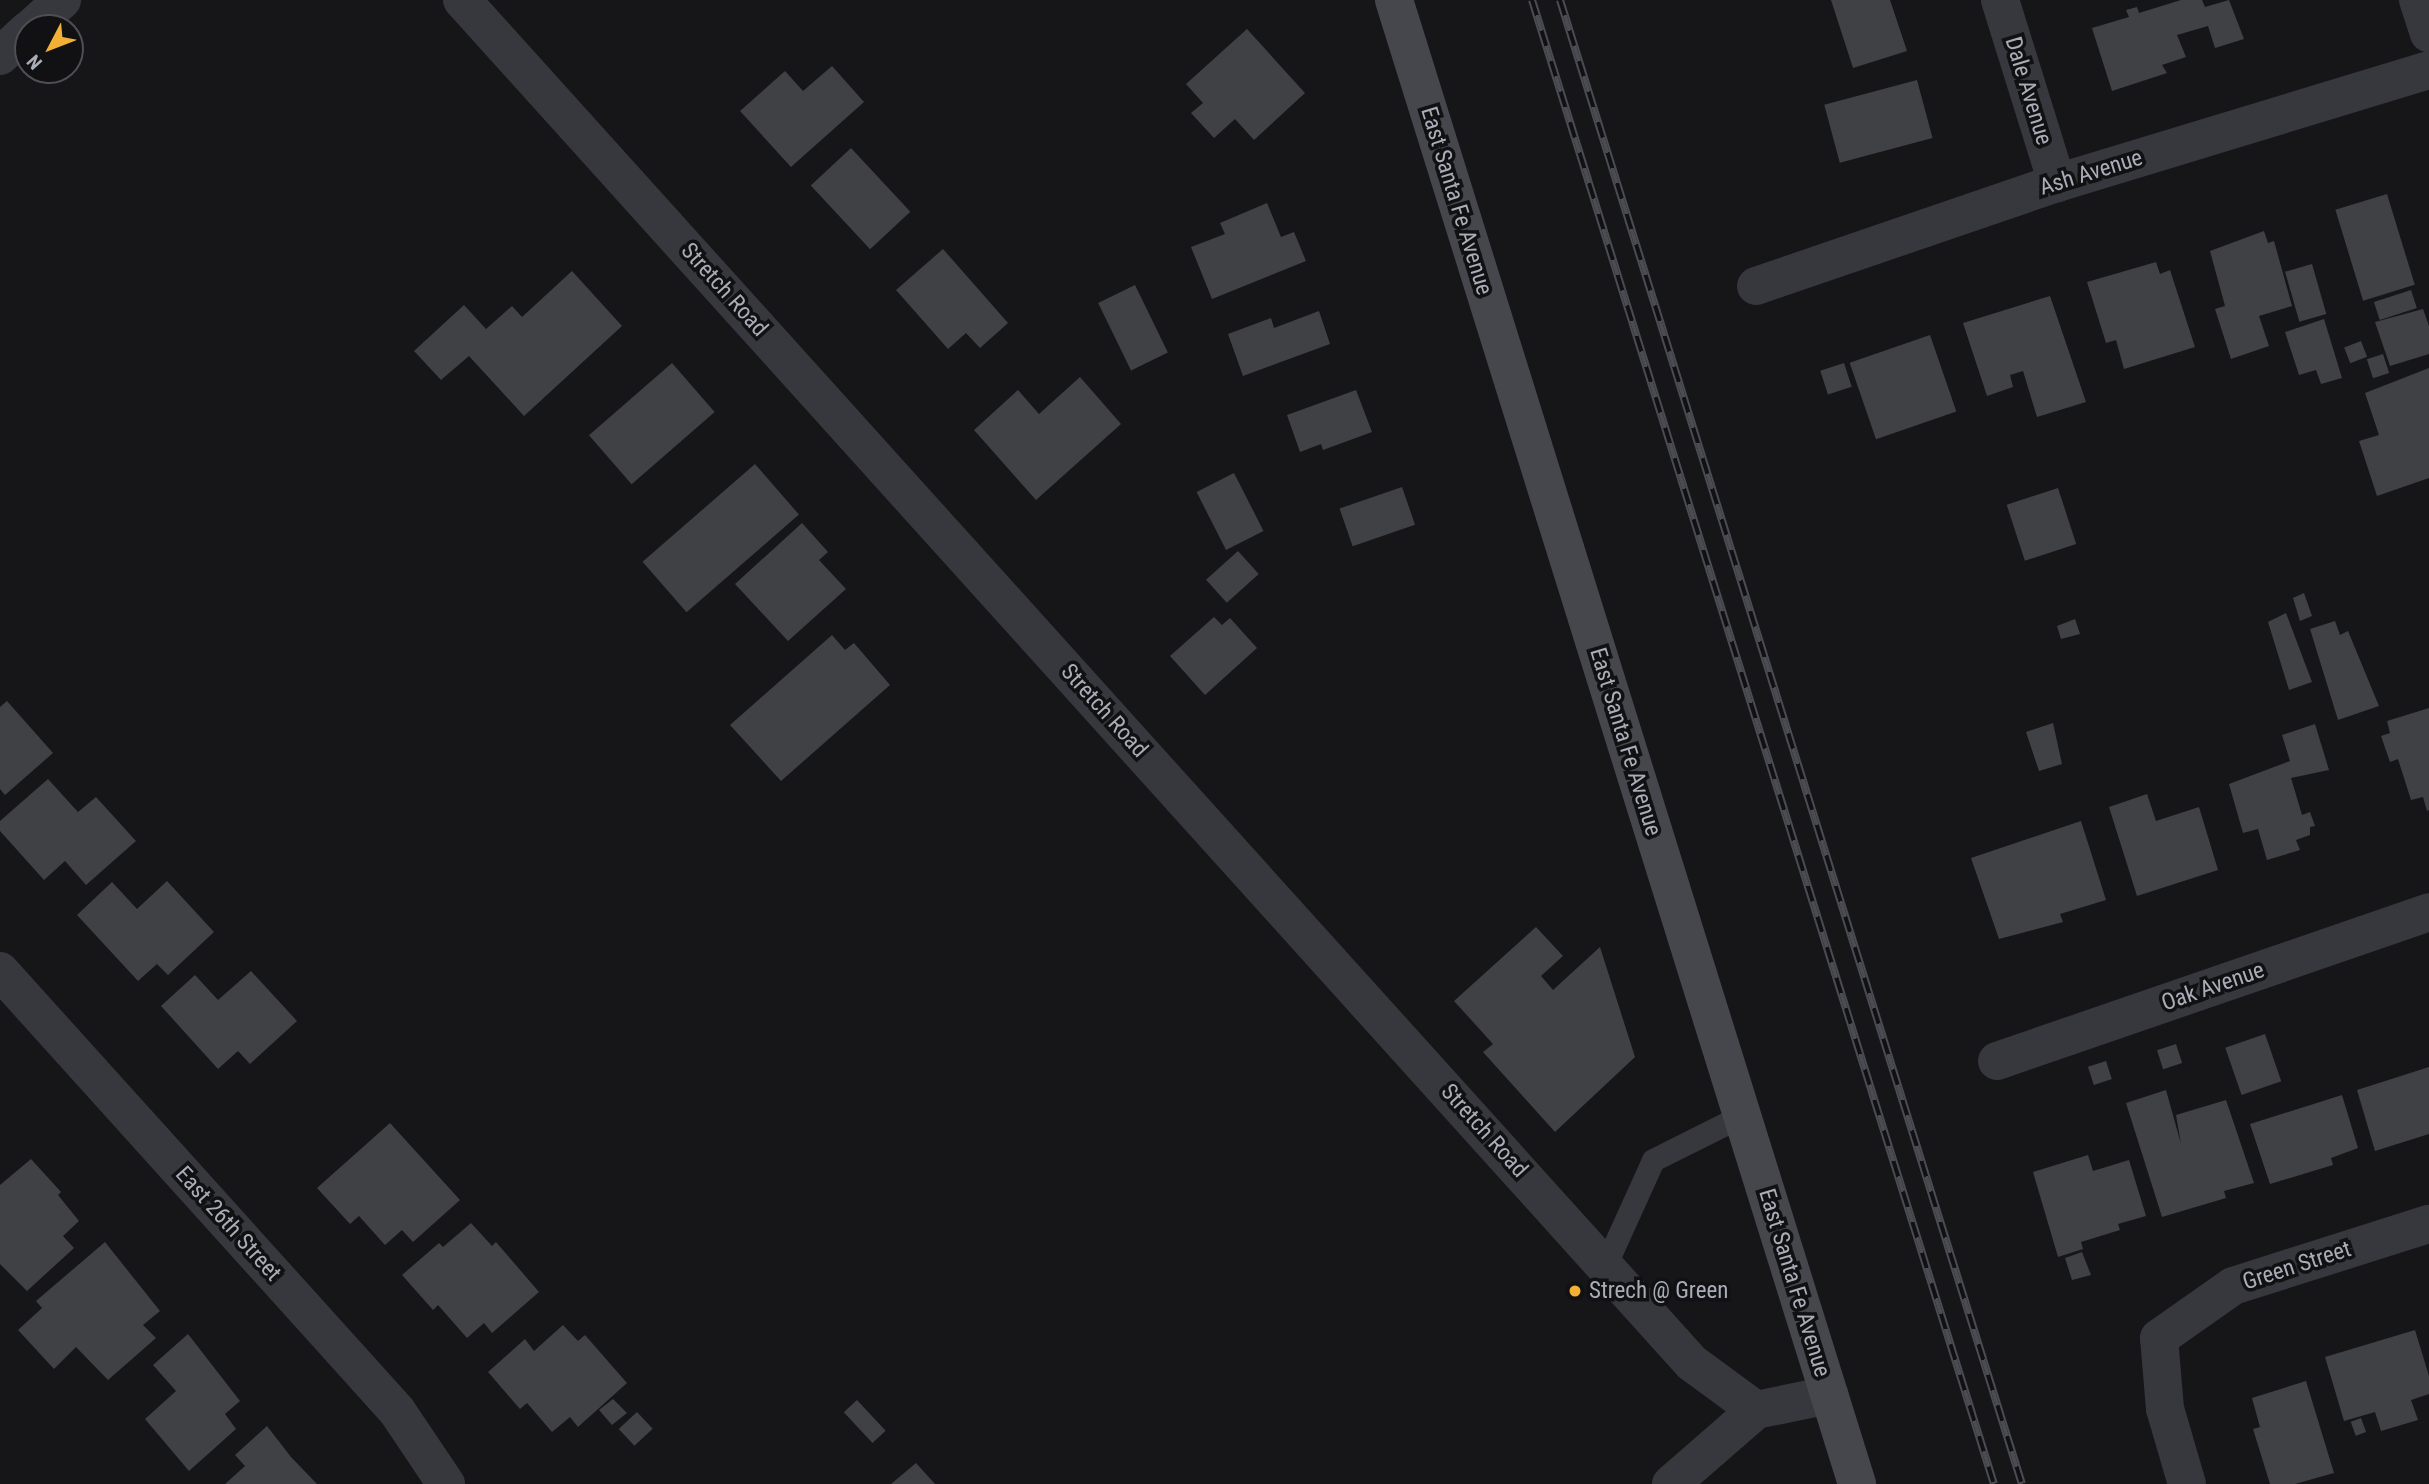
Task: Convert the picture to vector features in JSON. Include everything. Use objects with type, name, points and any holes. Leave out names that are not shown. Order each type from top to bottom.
[{"type":"street","points":[[46,14],[62,0]]},
{"type":"street","name":"Stretch Road","points":[[462,0],[1692,1363],[1756,1410]]},
{"type":"street","name":"East Santa Fe Avenue","points":[[1394,0],[1857,1484]]},
{"type":"street","name":"Dale Avenue","points":[[2000,0],[2057,183]]},
{"type":"street","points":[[2418,0],[2429,33]]},
{"type":"street","points":[[0,56],[14,43]]},
{"type":"street","name":"Ash Avenue","points":[[1756,286],[2057,183],[2429,70]]},
{"type":"street","name":"Oak Avenue","points":[[1997,1061],[2429,912]]},
{"type":"street","name":"East 26th Street","points":[[0,971],[397,1411],[446,1484]]},
{"type":"street","name":"Green Street","points":[[2187,1484],[2165,1409],[2159,1338],[2233,1286],[2429,1224]]},
{"type":"street","points":[[1671,1484],[1756,1410],[1829,1395]]},
{"type":"lane","points":[[1605,1266],[1653,1160],[1741,1116]]},
{"type":"building","points":[[1831,0],[1890,0],[1907,51],[1853,68]]},
{"type":"building","points":[[2181,0],[2202,0],[2205,7],[2229,0],[2244,39],[2215,48],[2208,26],[2177,35],[2186,57],[2162,65],[2167,73],[2112,91],[2092,28],[2129,17],[2126,10],[2137,7],[2139,13]]},
{"type":"building","points":[[1247,29],[1305,93],[1254,140],[1235,119],[1214,138],[1191,113],[1203,103],[1186,84]]},
{"type":"building","points":[[832,66],[864,102],[791,167],[740,111],[785,71],[803,91]]},
{"type":"building","points":[[1917,80],[1933,138],[1840,163],[1824,105]]},
{"type":"building","points":[[851,148],[910,212],[870,249],[811,186]]},
{"type":"building","points":[[2387,194],[2415,285],[2363,301],[2335,210]]},
{"type":"building","points":[[1267,203],[1281,237],[1294,232],[1306,261],[1212,299],[1191,247],[1225,234],[1220,223]]},
{"type":"building","points":[[2264,231],[2268,243],[2274,241],[2292,306],[2259,316],[2269,346],[2231,359],[2215,309],[2225,306],[2210,251]]},
{"type":"building","points":[[943,249],[1008,323],[980,348],[966,333],[948,349],[896,290]]},
{"type":"building","points":[[2156,262],[2160,274],[2170,270],[2195,347],[2124,369],[2116,340],[2106,343],[2087,282]]},
{"type":"building","points":[[2312,264],[2326,314],[2299,322],[2285,272]]},
{"type":"building","points":[[572,271],[622,326],[524,416],[469,356],[441,380],[414,351],[464,305],[486,329],[512,306],[522,317]]},
{"type":"building","points":[[1135,285],[1168,352],[1131,370],[1098,303]]},
{"type":"building","points":[[2411,290],[2417,308],[2380,320],[2374,302]]},
{"type":"building","points":[[2050,296],[2086,402],[2037,417],[2023,371],[2010,375],[2013,387],[1987,396],[1963,323]]},
{"type":"building","points":[[2423,309],[2429,326],[2429,354],[2390,366],[2375,322]]},
{"type":"building","points":[[1319,311],[1330,344],[1243,376],[1228,334],[1271,318],[1274,328]]},
{"type":"building","points":[[2324,319],[2342,378],[2321,384],[2316,370],[2299,375],[2285,332]]},
{"type":"building","points":[[1930,335],[1956,412],[1876,439],[1850,363]]},
{"type":"building","points":[[2361,341],[2367,357],[2350,363],[2344,347]]},
{"type":"building","points":[[2383,354],[2389,373],[2373,378],[2367,359]]},
{"type":"building","points":[[672,363],[715,412],[632,484],[589,435]]},
{"type":"building","points":[[1844,363],[1852,387],[1828,395],[1820,371]]},
{"type":"building","points":[[2429,368],[2429,478],[2377,496],[2359,441],[2379,435],[2365,393]]},
{"type":"building","points":[[1080,377],[1121,424],[1036,500],[974,430],[1018,390],[1039,414]]},
{"type":"building","points":[[1356,390],[1372,432],[1323,450],[1321,444],[1300,452],[1287,415]]},
{"type":"building","points":[[755,464],[799,515],[687,612],[643,562]]},
{"type":"building","points":[[1234,473],[1264,531],[1226,550],[1197,492]]},
{"type":"building","points":[[1402,487],[1415,525],[1353,546],[1340,508]]},
{"type":"building","points":[[2058,488],[2076,544],[2025,561],[2007,505]]},
{"type":"building","points":[[802,523],[828,552],[819,560],[846,589],[788,641],[735,584]]},
{"type":"building","points":[[1238,551],[1259,574],[1227,603],[1206,580]]},
{"type":"building","points":[[2304,593],[2312,616],[2300,621],[2293,598]]},
{"type":"building","points":[[2286,613],[2312,682],[2289,690],[2268,622]]},
{"type":"building","points":[[1214,617],[1222,625],[1230,618],[1257,648],[1205,695],[1170,656]]},
{"type":"building","points":[[2075,619],[2080,634],[2061,639],[2057,626]]},
{"type":"building","points":[[2335,621],[2340,635],[2348,631],[2379,706],[2338,720],[2310,629]]},
{"type":"building","points":[[832,635],[845,650],[854,643],[890,685],[781,781],[730,725]]},
{"type":"building","points":[[7,701],[53,753],[5,795],[0,789],[0,707]]},
{"type":"building","points":[[2429,708],[2427,811],[2423,797],[2411,800],[2398,759],[2390,762],[2381,736],[2390,733],[2387,721]]},
{"type":"building","points":[[2053,723],[2062,764],[2039,771],[2026,732]]},
{"type":"building","points":[[2315,724],[2329,770],[2291,778],[2302,815],[2310,812],[2315,826],[2310,827],[2310,835],[2296,840],[2300,850],[2267,860],[2258,829],[2243,833],[2229,784],[2290,761],[2282,735]]},
{"type":"building","points":[[48,779],[78,812],[96,797],[136,841],[86,885],[65,861],[44,880],[0,831],[0,821]]},
{"type":"building","points":[[2147,794],[2156,821],[2199,807],[2218,870],[2137,896],[2109,807]]},
{"type":"building","points":[[2081,821],[2106,900],[2060,914],[2063,922],[1999,939],[1971,858]]},
{"type":"building","points":[[167,881],[214,932],[168,975],[157,964],[138,981],[77,915],[112,882],[137,909]]},
{"type":"building","points":[[1536,927],[1563,956],[1541,976],[1553,990],[1600,947],[1635,1057],[1555,1132],[1483,1052],[1493,1044],[1454,1001]]},
{"type":"building","points":[[251,971],[297,1021],[250,1064],[238,1051],[218,1069],[161,1006],[195,975],[218,1000]]},
{"type":"building","points":[[2265,1034],[2281,1081],[2242,1095],[2225,1048]]},
{"type":"building","points":[[2176,1044],[2182,1063],[2163,1069],[2157,1050]]},
{"type":"building","points":[[2106,1061],[2112,1079],[2094,1085],[2088,1067]]},
{"type":"building","points":[[2429,1067],[2429,1134],[2375,1151],[2357,1090]]},
{"type":"building","points":[[2166,1090],[2181,1144],[2176,1115],[2226,1100],[2254,1183],[2224,1191],[2226,1198],[2162,1217],[2126,1103]]},
{"type":"building","points":[[2342,1095],[2358,1148],[2331,1158],[2333,1165],[2270,1184],[2250,1124]]},
{"type":"building","points":[[390,1123],[460,1200],[413,1242],[402,1230],[385,1245],[359,1216],[350,1224],[317,1188]]},
{"type":"building","points":[[2088,1155],[2093,1171],[2129,1160],[2146,1216],[2118,1224],[2120,1230],[2081,1242],[2083,1249],[2058,1257],[2033,1172]]},
{"type":"building","points":[[31,1159],[61,1192],[58,1195],[79,1221],[63,1236],[74,1248],[27,1291],[0,1264],[0,1185]]},
{"type":"building","points":[[471,1223],[492,1246],[496,1242],[539,1292],[492,1333],[484,1323],[467,1338],[438,1305],[433,1310],[402,1275],[439,1243],[443,1247]]},
{"type":"building","points":[[105,1242],[160,1311],[143,1325],[156,1338],[108,1380],[76,1347],[54,1369],[18,1330],[42,1308],[36,1301]]},
{"type":"building","points":[[2082,1252],[2091,1275],[2072,1280],[2065,1258]]},
{"type":"building","points":[[563,1325],[578,1341],[585,1335],[627,1383],[578,1427],[570,1417],[552,1432],[527,1403],[520,1409],[488,1372],[525,1339],[534,1351]]},
{"type":"building","points":[[2415,1330],[2429,1376],[2429,1394],[2411,1400],[2418,1420],[2381,1431],[2375,1412],[2344,1421],[2325,1357]]},
{"type":"building","points":[[188,1334],[240,1401],[225,1414],[236,1429],[189,1471],[145,1419],[176,1391],[153,1365]]},
{"type":"building","points":[[2306,1381],[2334,1473],[2295,1484],[2270,1484],[2253,1429],[2260,1427],[2252,1398]]},
{"type":"building","points":[[613,1399],[627,1413],[612,1425],[599,1410]]},
{"type":"building","points":[[857,1400],[886,1431],[872,1443],[844,1412]]},
{"type":"building","points":[[637,1412],[653,1429],[634,1446],[619,1429]]},
{"type":"building","points":[[2361,1418],[2366,1432],[2356,1436],[2351,1422]]},
{"type":"building","points":[[267,1426],[317,1484],[225,1484],[245,1466],[235,1455]]},
{"type":"building","points":[[916,1463],[935,1484],[891,1484]]},
{"type":"railway","points":[[1532,0],[1994,1484]]},
{"type":"railway","points":[[1560,0],[2022,1484]]},
{"type":"place","name":"Strech @ Green","points":[[1575,1291]]}]
